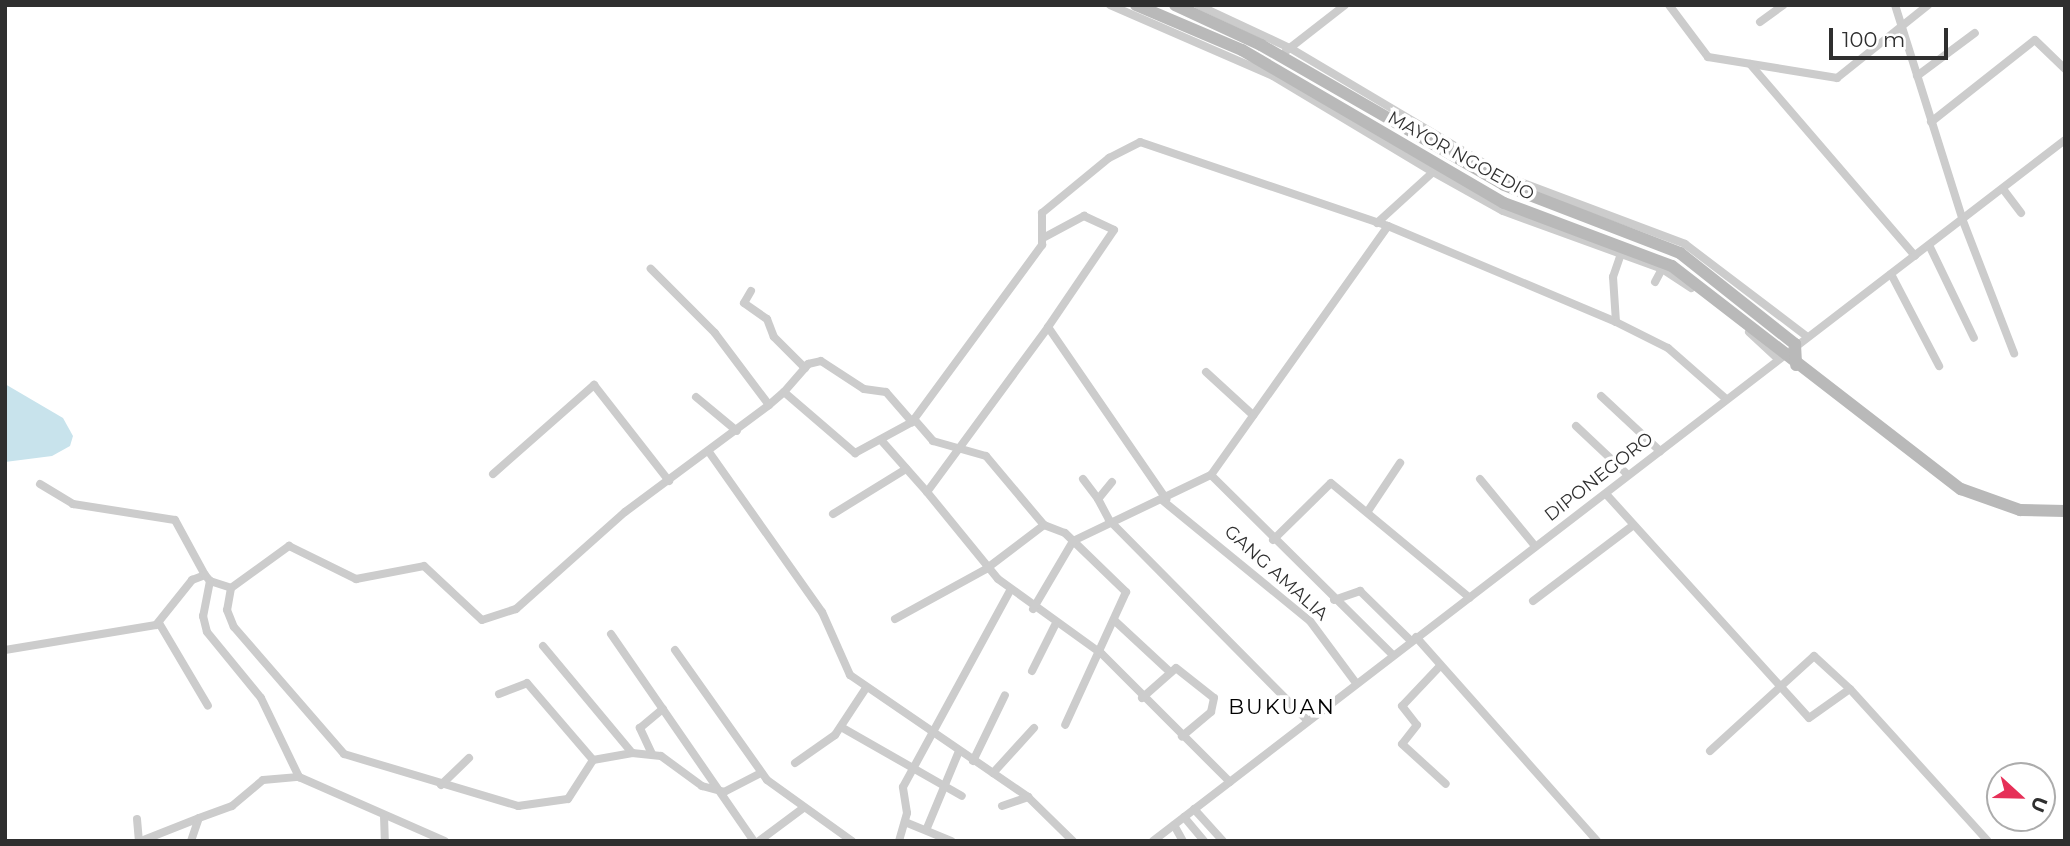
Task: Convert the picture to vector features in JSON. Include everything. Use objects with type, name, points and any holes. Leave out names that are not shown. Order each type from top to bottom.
[{"type":"street","points":[[1110,5],[1273,76],[1428,178],[1503,211],[1620,255],[1661,274],[1681,253]]},
{"type":"street","name":"MAYOR NGOEDIO","points":[[1136,5],[1242,50],[1504,203],[1661,274],[1796,365],[1961,489],[2020,510],[2065,511]]},
{"type":"street","name":"MAYOR NGOEDIO","points":[[1175,5],[1285,52],[1504,185],[1681,253],[1795,344]]},
{"type":"street","points":[[1198,5],[1507,177],[1685,244],[1807,336]]},
{"type":"street","points":[[1285,52],[1345,5]]},
{"type":"street","points":[[1669,5],[1708,57],[1837,78],[1928,5]]},
{"type":"street","points":[[1760,22],[1783,5]]},
{"type":"street","points":[[1895,5],[1963,221],[2014,353]]},
{"type":"street","points":[[1917,76],[1975,33]]},
{"type":"street","points":[[1931,122],[2035,40],[2065,69]]},
{"type":"street","points":[[1750,64],[1916,256]]},
{"type":"street","name":"DIPONEGORO","points":[[1153,841],[1606,494],[1795,344],[1963,221],[2065,140]]},
{"type":"street","points":[[1043,238],[1044,210],[1125,146],[1140,142],[1388,226],[1616,322],[1668,348],[1726,399]]},
{"type":"street","points":[[1377,223],[1428,178]]},
{"type":"street","points":[[2003,189],[2021,214]]},
{"type":"street","points":[[784,392],[852,453],[881,440],[913,421],[1043,238],[1088,216],[1115,233],[963,447],[927,492]]},
{"type":"street","points":[[1033,609],[1073,541],[1109,520],[1164,499],[1211,475],[1388,226]]},
{"type":"street","points":[[1929,245],[1974,338]]},
{"type":"street","points":[[1616,322],[1614,271],[1620,255]]},
{"type":"street","points":[[651,269],[715,333],[769,405]]},
{"type":"street","points":[[1891,274],[1939,366]]},
{"type":"street","points":[[751,291],[744,303],[767,319],[774,337],[805,368]]},
{"type":"street","name":"GANG AMALIA","points":[[1048,327],[1164,499],[1310,621],[1356,684]]},
{"type":"street","points":[[1795,344],[1796,365]]},
{"type":"street","points":[[593,760],[575,794],[547,805],[507,805],[344,754],[328,742],[234,627],[227,610],[231,588],[289,546],[356,579],[424,566],[476,617],[490,621],[535,594],[625,512],[737,431],[784,392],[805,368],[821,360],[861,387],[886,392],[933,441],[963,447],[1002,468],[1044,525],[1073,541],[1126,592],[1102,654],[1065,725]]},
{"type":"street","points":[[1206,372],[1253,415]]},
{"type":"street","points":[[493,474],[594,385],[669,481]]},
{"type":"street","points":[[1601,396],[1660,451]]},
{"type":"street","points":[[696,397],[737,431]]},
{"type":"street","points":[[1576,426],[1628,475]]},
{"type":"street","points":[[881,440],[927,492],[986,569],[1033,609],[1102,654],[1142,698],[1230,782]]},
{"type":"street","points":[[709,452],[822,612],[850,675],[1028,797],[1073,841]]},
{"type":"street","points":[[1368,511],[1401,463]]},
{"type":"street","points":[[833,514],[906,469]]},
{"type":"street","points":[[1211,475],[1273,540],[1393,655]]},
{"type":"street","points":[[1083,479],[1109,520],[1308,721]]},
{"type":"street","points":[[1480,479],[1535,546]]},
{"type":"street","points":[[1098,499],[1112,482]]},
{"type":"street","points":[[40,484],[73,504],[175,520],[208,578],[202,616],[207,632],[261,698],[299,777]]},
{"type":"street","points":[[1273,540],[1325,484],[1368,511],[1470,598]]},
{"type":"street","points":[[1606,494],[1632,526],[1779,686],[1813,719],[1850,689]]},
{"type":"street","points":[[895,619],[986,569],[1044,525]]},
{"type":"street","points":[[1533,601],[1632,526]]},
{"type":"street","points":[[5,650],[159,623],[192,580],[208,578],[231,588]]},
{"type":"street","points":[[899,841],[905,822],[902,792],[930,732],[1010,591]]},
{"type":"street","points":[[1334,600],[1360,591],[1414,639],[1597,841]]},
{"type":"street","points":[[1115,621],[1170,672]]},
{"type":"street","points":[[159,623],[208,706]]},
{"type":"street","points":[[1032,671],[1055,625]]},
{"type":"street","points":[[611,634],[756,841],[802,809]]},
{"type":"street","points":[[543,646],[632,753]]},
{"type":"street","points":[[675,650],[761,773],[802,809],[851,840]]},
{"type":"street","points":[[1710,751],[1779,686],[1816,656],[1850,689],[1988,841]]},
{"type":"street","points":[[1440,666],[1402,707],[1418,725],[1402,744],[1446,784]]},
{"type":"street","points":[[1142,698],[1170,672],[1179,669],[1215,701],[1182,736]]},
{"type":"street","points":[[499,694],[527,683],[593,760]]},
{"type":"street","points":[[795,764],[841,727],[866,688]]},
{"type":"street","points":[[973,761],[1005,695]]},
{"type":"street","points":[[652,754],[640,728],[663,709]]},
{"type":"street","points":[[841,727],[962,796]]},
{"type":"street","points":[[993,774],[1034,728]]},
{"type":"street","points":[[927,828],[959,751]]},
{"type":"street","points":[[593,760],[632,753],[652,754],[724,792]]},
{"type":"street","points":[[441,785],[469,758]]},
{"type":"street","points":[[724,792],[761,773]]},
{"type":"street","points":[[137,819],[140,841],[232,806],[269,776],[299,777],[445,841]]},
{"type":"street","points":[[1002,806],[1028,797]]},
{"type":"street","points":[[1194,809],[1223,841]]},
{"type":"street","points":[[384,816],[385,841]]},
{"type":"street","points":[[1184,817],[1204,841]]},
{"type":"street","points":[[191,841],[199,818]]},
{"type":"street","points":[[905,822],[927,828],[951,841]]},
{"type":"street","points":[[1174,825],[1183,841]]},
{"type":"water","points":[[5,384],[63,418],[73,436],[70,446],[52,456],[5,462]]},
{"type":"district","name":"BUKUAN","points":[[1282,707]]}]
